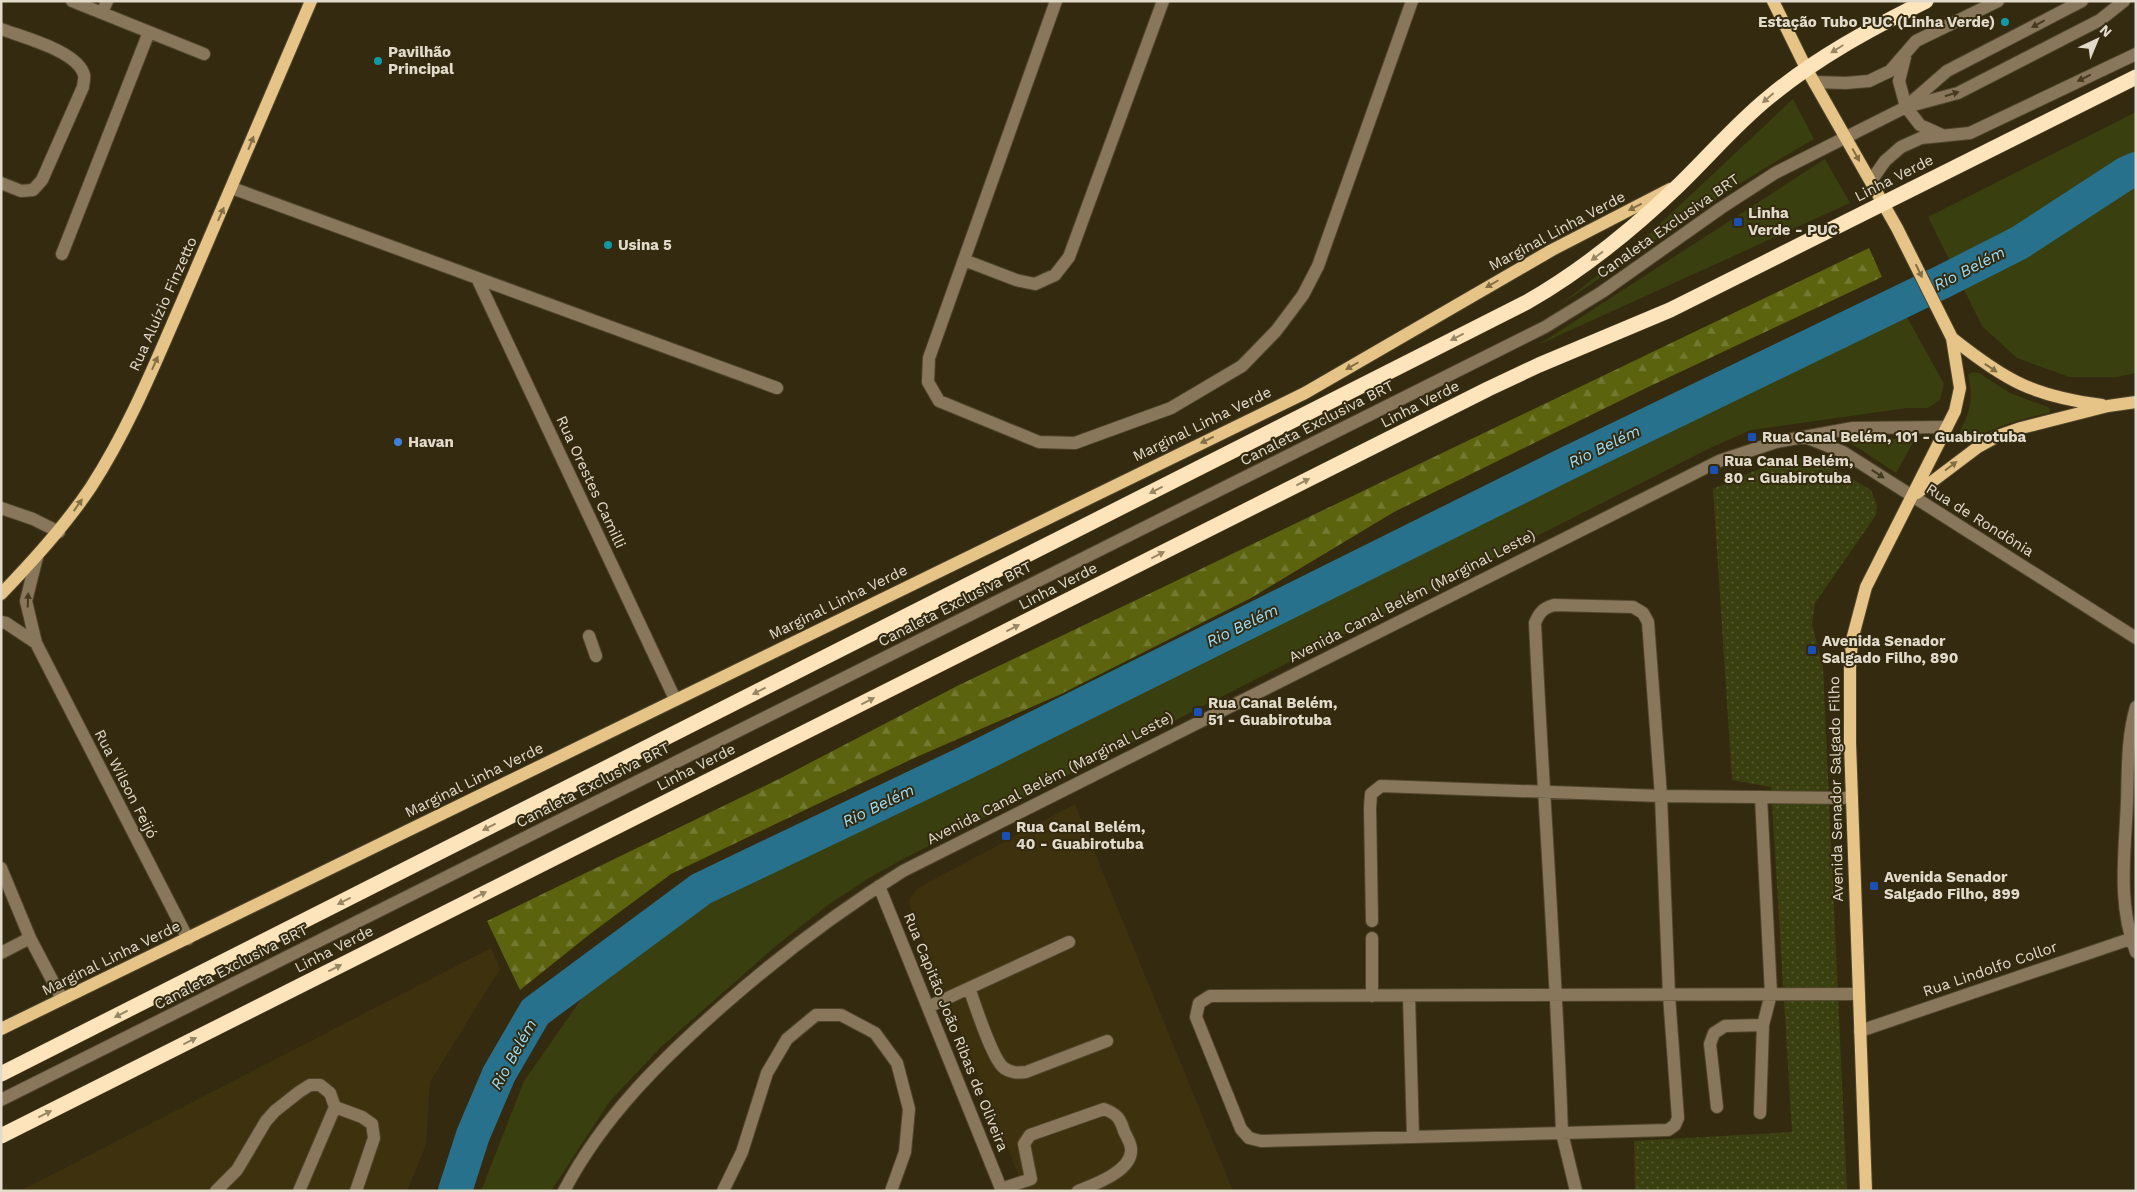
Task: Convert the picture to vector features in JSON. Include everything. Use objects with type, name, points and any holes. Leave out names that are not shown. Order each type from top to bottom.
[{"type":"highway","points":[[1,1074],[1527,302],[1600,255],[1679,185],[1753,111],[1806,68],[1865,32],[1926,1]]},
{"type":"highway","name":"Linha Verde","points":[[1,1136],[1488,389],[1539,365],[1670,310],[2136,77]]},
{"type":"main road","name":"Rua Aluízio Finzetto","points":[[2,591],[37,557],[59,532],[91,486],[117,443],[145,386],[232,188],[311,1]]},
{"type":"main road","points":[[1772,1],[1806,68],[1884,203],[1952,338],[1960,388],[1959,400],[1948,427],[1913,496]]},
{"type":"main road","name":"Marginal Linha Verde","points":[[1,1029],[1304,393],[1552,250],[1679,185]]},
{"type":"main road","points":[[1952,338],[1992,368],[2025,388],[2070,401],[2108,406]]},
{"type":"main road","name":"Avenida Senador Salgado Filho","points":[[1866,1191],[1852,798],[1850,668],[1858,612],[1874,567],[1913,496],[1978,447],[1998,436],[2021,428],[2108,406],[2136,402]]},
{"type":"street","points":[[72,1],[105,7],[149,32],[204,54]]},
{"type":"street","points":[[1056,1],[929,358],[928,382],[939,401],[1039,442],[1075,443],[1171,408],[1242,366],[1276,331],[1303,295],[1318,266],[1412,1]]},
{"type":"street","points":[[964,260],[1016,280],[1036,284],[1055,275],[1069,257],[1163,1]]},
{"type":"street","points":[[1814,82],[1869,82],[1890,71],[1916,41],[1998,1]]},
{"type":"street","name":"Canaleta Exclusiva BRT","points":[[1906,107],[1947,71],[2082,1]]},
{"type":"street","name":"Canaleta Exclusiva BRT","points":[[1,1100],[1545,327],[1602,292],[1744,192],[1782,169],[1906,107],[1958,93],[2100,20],[2124,1]]},
{"type":"street","points":[[1,29],[64,53],[76,63],[84,75],[83,87],[42,180],[33,190],[21,191],[1,183]]},
{"type":"street","points":[[62,254],[149,32]]},
{"type":"street","points":[[1906,54],[1899,80],[1906,107],[1920,125],[1942,135]]},
{"type":"street","points":[[1870,181],[1885,161],[1901,147],[1920,138],[1970,134],[2136,54]]},
{"type":"street","points":[[232,188],[777,388]]},
{"type":"street","name":"Rua Orestes Camilli","points":[[477,278],[675,699]]},
{"type":"street","name":"Avenida Canal Belém (Marginal Leste)","points":[[564,1191],[590,1148],[614,1115],[673,1052],[728,1001],[790,950],[879,886],[933,855],[1693,473],[1748,450],[1853,428],[1948,427]]},
{"type":"street","name":"Rua de Rondônia","points":[[1804,437],[1844,452],[2136,638]]},
{"type":"street","points":[[1,508],[33,519],[59,532]]},
{"type":"street","name":"Rua Wilson Feijó","points":[[37,557],[26,601],[36,643],[188,939]]},
{"type":"street","points":[[1576,1191],[1562,1133],[1557,995],[1543,791],[1535,623],[1539,614],[1545,608],[1554,605],[1633,607],[1643,613],[1648,622],[1661,796],[1670,995],[1678,1118],[1675,1125],[1668,1130],[1562,1133],[1261,1141],[1249,1138],[1241,1129],[1196,1017],[1199,1003],[1210,996],[1409,996],[1557,995],[1670,995],[1772,994],[1859,994]]},
{"type":"street","name":"Rua Wilson Feijó","points":[[1,622],[6,623],[36,643]]},
{"type":"street","points":[[589,636],[596,656]]},
{"type":"street","points":[[2136,707],[2129,742],[2123,888],[2130,939],[2136,952]]},
{"type":"street","points":[[1372,921],[1370,808],[1371,794],[1381,786],[1661,796],[1852,798]]},
{"type":"street","points":[[1760,1113],[1762,1025],[1772,994],[1761,797]]},
{"type":"street","points":[[1,868],[30,938],[62,1000]]},
{"type":"street","name":"Rua Capitão João Ribas de Oliveira","points":[[879,886],[1001,1190]]},
{"type":"street","points":[[1,953],[30,938]]},
{"type":"street","points":[[1372,938],[1372,996]]},
{"type":"street","name":"Rua Lindolfo Collor","points":[[1860,1031],[2130,939]]},
{"type":"street","points":[[928,1007],[1069,942]]},
{"type":"street","points":[[969,988],[995,1055],[1002,1067],[1013,1073],[1026,1072],[1107,1041]]},
{"type":"street","points":[[1409,996],[1413,1137]]},
{"type":"street","points":[[723,1191],[742,1152],[767,1072],[787,1039],[816,1016],[842,1015],[875,1033],[897,1063],[909,1109],[905,1152],[891,1191]]},
{"type":"street","points":[[1717,1107],[1710,1044],[1714,1033],[1725,1026],[1762,1025]]},
{"type":"street","points":[[216,1191],[237,1170],[275,1110],[310,1085],[320,1085],[330,1093],[335,1107],[299,1191]]},
{"type":"street","points":[[335,1107],[362,1117],[372,1124],[374,1138],[356,1191]]},
{"type":"street","points":[[1001,1190],[1033,1185],[1024,1144],[1030,1135],[1104,1110],[1112,1112],[1120,1118],[1131,1150],[1130,1157],[1113,1176],[1078,1191]]},
{"type":"shaded area","points":[[1075,804],[1233,1191],[1025,1191],[909,904],[910,898],[918,888]]},
{"type":"shaded area","points":[[491,948],[500,969],[430,1082],[426,1145],[407,1191],[20,1191]]},
{"type":"green space","points":[[1793,99],[1814,139],[1717,199],[1559,306],[1650,233]]},
{"type":"green space","points":[[2136,112],[2136,373],[2117,377],[2069,377],[2017,358],[1982,326],[1928,217]]},
{"type":"green space","points":[[1825,159],[1850,203],[1538,345]]},
{"type":"green space","points":[[1869,248],[1882,277],[1644,389],[1394,512],[1251,598],[1059,695],[912,759],[671,874],[590,934],[520,990],[487,921],[781,778],[957,686]]},
{"type":"green space","points":[[1907,317],[1944,384],[1940,400],[1928,408],[1907,408],[1751,430],[1710,448],[907,857],[869,878],[828,905],[777,945],[661,1047],[610,1101],[551,1191],[481,1191],[524,1081],[589,988],[705,898],[920,794],[1694,411]]},
{"type":"green space","points":[[1973,372],[1979,373],[2010,393],[2050,408],[2049,413],[2004,425],[1961,445],[1956,440],[1969,409],[1971,393],[1968,375]]},
{"type":"green space","points":[[1843,438],[1915,439],[1896,473]]},
{"type":"green space","points":[[1813,456],[1871,490],[1877,505],[1876,515],[1815,603],[1812,624],[1823,667],[1847,1191],[1635,1191],[1634,1141],[1792,1132],[1771,787],[1732,780],[1713,489],[1762,468]]},
{"type":"waterway","name":"Rio Belém","points":[[455,1191],[473,1135],[499,1074],[535,1012],[701,889],[963,764],[1564,465],[1944,281],[2019,243],[2125,174],[2136,169]]},
{"type":"place","name":"Estação Tubo PUC (Linha Verde)","points":[[2005,22]]},
{"type":"place","name":"Pavilhão Principal","points":[[378,61]]},
{"type":"place","name":"Linha Verde - PUC","points":[[1738,222]]},
{"type":"place","name":"Usina 5","points":[[608,245]]},
{"type":"place","name":"Rua Canal Belém, 101 - Guabirotuba","points":[[1752,437]]},
{"type":"place","name":"Havan","points":[[398,442]]},
{"type":"place","name":"Rua Canal Belém, 80 - Guabirotuba","points":[[1714,470]]},
{"type":"place","name":"Avenida Senador Salgado Filho, 890","points":[[1812,650]]},
{"type":"place","name":"Rua Canal Belém, 51 - Guabirotuba","points":[[1198,712]]},
{"type":"place","name":"Rua Canal Belém, 40 - Guabirotuba","points":[[1006,836]]},
{"type":"place","name":"Avenida Senador Salgado Filho, 899","points":[[1874,886]]}]
